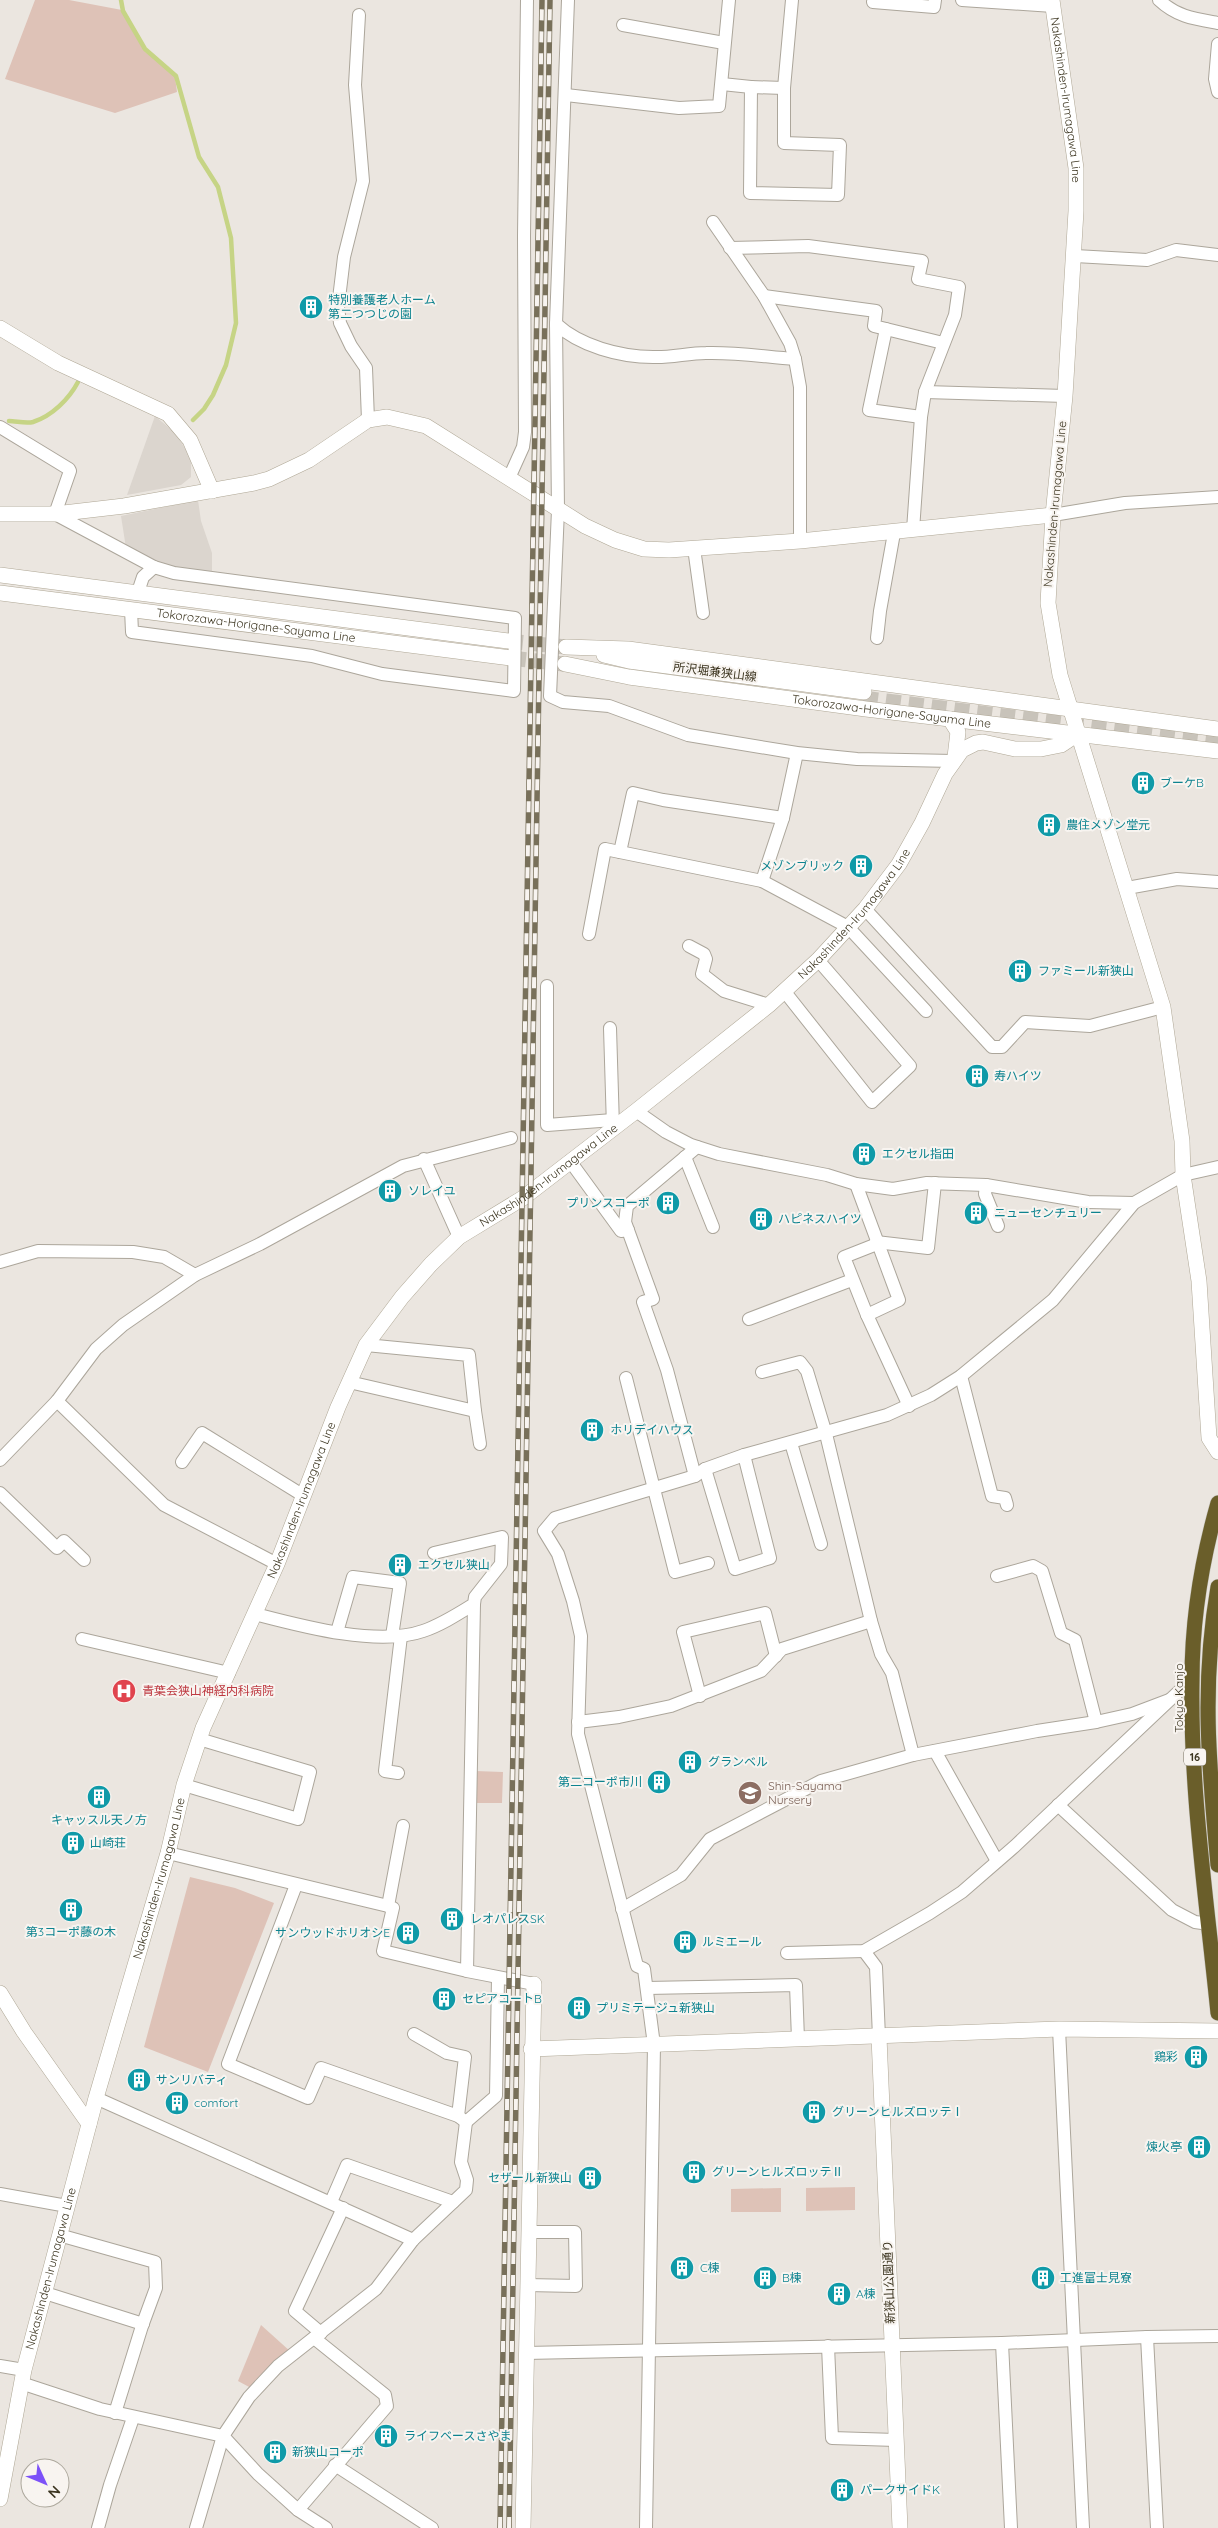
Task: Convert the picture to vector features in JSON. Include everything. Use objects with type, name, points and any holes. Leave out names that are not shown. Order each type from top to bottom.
[{"type":"highway","name":"Tokyo Kanjo","points":[[1218,1503],[1203,1577],[1192,1679],[1195,1778],[1218,2013]]},
{"type":"highway","name":"16","points":[[1218,1587],[1207,1742],[1218,1865]]},
{"type":"main road","name":"Nakashinden-Irumagawa Line","points":[[0,2499],[22,2377],[96,2098],[168,1853],[184,1785],[199,1739],[277,1564],[349,1382],[366,1345],[402,1297],[430,1264],[459,1237],[523,1198],[613,1124],[636,1111],[769,1006],[818,960],[865,909],[899,864],[954,759],[962,750],[976,743],[1015,749],[1040,749],[1061,745],[1079,734],[1060,675],[1048,602],[1052,515],[1065,396],[1075,256],[1076,168],[1053,3]]},
{"type":"main road","points":[[0,328],[58,363],[168,414],[190,440],[212,491]]},
{"type":"main road","points":[[0,514],[55,514],[212,491],[269,479],[310,460],[368,420],[387,416],[426,426],[558,510],[615,540],[644,549],[694,548],[800,541],[1052,515]]},
{"type":"main road","name":"Tokorozawa-Horigane-Sayama Line","points":[[0,575],[508,641]]},
{"type":"main road","name":"Tokorozawa-Horigane-Sayama Line","points":[[0,593],[511,658]]},
{"type":"main road","name":"Tokorozawa-Horigane-Sayama Line","points":[[566,647],[628,649],[1218,729]]},
{"type":"main road","name":"所沢堀兼狭山線","points":[[565,664],[630,668],[864,695],[629,661],[566,647]]},
{"type":"main road","name":"Tokorozawa-Horigane-Sayama Line","points":[[565,664],[629,677],[950,719],[1218,751]]},
{"type":"main road","points":[[950,719],[958,732],[959,742],[954,759]]},
{"type":"main road","points":[[1079,734],[1163,1007],[1181,1132],[1183,1175],[1200,1281],[1209,1438],[1218,1452]]},
{"type":"main road","points":[[523,2528],[531,2049],[534,1984]]},
{"type":"main road","points":[[0,1993],[24,2032],[89,2124]]},
{"type":"main road","points":[[531,2049],[1060,2029],[1218,2032]]},
{"type":"main road","name":"新狭山公園通り","points":[[879,2037],[900,2528]]},
{"type":"street","points":[[509,478],[523,447],[525,432],[524,236],[527,0]]},
{"type":"street","points":[[568,0],[566,95],[556,324],[558,510],[550,696],[563,702],[608,706],[688,735],[797,753],[857,759],[954,759]]},
{"type":"street","points":[[566,95],[679,108],[719,106],[729,0]]},
{"type":"street","points":[[751,87],[750,193],[838,195],[840,145],[784,144],[784,88],[792,0]]},
{"type":"street","points":[[873,2],[934,7],[935,0]]},
{"type":"street","points":[[962,0],[1053,3]]},
{"type":"street","points":[[1159,0],[1178,14],[1188,18],[1218,23]]},
{"type":"street","points":[[359,15],[356,85],[363,181],[344,256],[338,307],[340,323],[366,368],[368,420]]},
{"type":"street","points":[[623,25],[724,43]]},
{"type":"street","points":[[1218,44],[1218,92]]},
{"type":"street","points":[[722,84],[784,88]]},
{"type":"street","points":[[714,222],[764,296],[790,343],[795,359],[800,387],[800,541]]},
{"type":"street","points":[[730,248],[808,246],[922,261],[918,279],[958,287],[956,315],[943,343],[926,392],[920,417],[913,530]]},
{"type":"street","points":[[1075,256],[1148,260],[1176,250],[1218,255]]},
{"type":"street","points":[[764,296],[876,310],[874,326],[943,343]]},
{"type":"street","points":[[556,324],[575,339],[585,344],[632,356],[653,358],[707,353],[795,359]]},
{"type":"street","points":[[886,329],[868,410],[920,417]]},
{"type":"street","points":[[926,392],[1065,396]]},
{"type":"street","points":[[0,427],[70,471],[55,514],[154,567],[174,574],[515,618],[514,692],[382,674],[312,656],[132,632],[131,609]]},
{"type":"street","points":[[1052,515],[1126,503],[1218,497]]},
{"type":"street","points":[[877,638],[894,532]]},
{"type":"street","points":[[694,548],[703,614]]},
{"type":"street","points":[[138,592],[144,577],[154,567]]},
{"type":"street","points":[[762,881],[783,818],[797,753]]},
{"type":"street","points":[[620,852],[633,793],[662,800],[783,818]]},
{"type":"street","points":[[589,934],[605,849],[762,881],[848,927],[926,1011]]},
{"type":"street","points":[[1126,888],[1177,879],[1218,882]]},
{"type":"street","points":[[865,909],[992,1047],[1002,1047],[1025,1022],[1090,1026],[1163,1007]]},
{"type":"street","points":[[689,946],[704,954],[706,959],[702,974],[724,990],[769,1006]]},
{"type":"street","points":[[785,992],[872,1102],[910,1066],[818,960]]},
{"type":"street","points":[[547,986],[547,1125],[613,1124],[610,1028]]},
{"type":"street","points":[[636,1111],[666,1132],[697,1147],[856,1184],[893,1189],[935,1183],[986,1185],[1088,1202],[1134,1203]]},
{"type":"street","points":[[0,1460],[57,1401],[96,1349],[123,1325],[195,1275],[260,1244],[403,1166],[511,1138]]},
{"type":"street","points":[[697,1147],[627,1206],[625,1222],[653,1299],[643,1302],[735,1569],[770,1558],[744,1455]]},
{"type":"street","points":[[685,1157],[713,1227]]},
{"type":"street","points":[[424,1160],[459,1237]]},
{"type":"street","points":[[570,1161],[621,1231],[628,1230]]},
{"type":"street","points":[[646,2528],[654,2045],[644,1969],[637,1966],[578,1734],[581,1636],[573,1601],[558,1554],[544,1531],[555,1518],[700,1472],[744,1455],[791,1444],[887,1416],[909,1406],[962,1376],[1053,1300],[1134,1203],[1183,1175],[1218,1167]]},
{"type":"street","points":[[909,1406],[867,1315],[844,1257],[877,1243],[928,1248],[935,1183]]},
{"type":"street","points":[[856,1184],[899,1300],[867,1315]]},
{"type":"street","points":[[986,1185],[985,1194],[998,1226]]},
{"type":"street","points":[[0,1262],[38,1251],[133,1252],[164,1257],[195,1275]]},
{"type":"street","points":[[749,1319],[852,1280]]},
{"type":"street","points":[[366,1345],[469,1355],[480,1444]]},
{"type":"street","points":[[762,1372],[800,1362],[807,1371],[826,1434],[871,1621],[881,1654],[892,1673],[913,1755]]},
{"type":"street","points":[[962,1376],[992,1496],[1005,1498],[1007,1504]]},
{"type":"street","points":[[626,1378],[652,1488],[676,1572],[708,1563]]},
{"type":"street","points":[[349,1382],[475,1411]]},
{"type":"street","points":[[57,1401],[164,1505],[277,1564]]},
{"type":"street","points":[[182,1462],[202,1433],[304,1496]]},
{"type":"street","points":[[791,1444],[821,1544]]},
{"type":"street","points":[[0,1493],[57,1548],[64,1541],[84,1560]]},
{"type":"street","points":[[434,1553],[502,1537],[501,1564],[475,1597],[474,1604],[467,1972]]},
{"type":"street","points":[[997,1576],[1033,1566],[1042,1571],[1061,1633],[1076,1640],[1096,1722]]},
{"type":"street","points":[[337,1632],[353,1578],[400,1583],[385,1771],[398,1773]]},
{"type":"street","points":[[255,1614],[306,1627],[337,1632],[396,1636],[423,1632],[451,1619],[474,1604]]},
{"type":"street","points":[[700,1696],[683,1632],[765,1613],[776,1656]]},
{"type":"street","points":[[578,1722],[619,1717],[671,1706],[761,1671],[782,1649],[871,1621]]},
{"type":"street","points":[[82,1639],[229,1673]]},
{"type":"street","points":[[786,1953],[864,1951],[962,1892],[1192,1679]]},
{"type":"street","points":[[622,1909],[681,1875],[710,1839],[754,1814],[821,1781],[913,1755],[1132,1714],[1169,1700]]},
{"type":"street","points":[[184,1785],[298,1820],[310,1772],[199,1739]]},
{"type":"street","points":[[935,1751],[997,1861]]},
{"type":"street","points":[[1058,1805],[1172,1910],[1195,1922],[1209,1924]]},
{"type":"street","points":[[388,1906],[404,1826]]},
{"type":"street","points":[[168,1853],[388,1906],[393,1908],[383,1951],[467,1972],[534,1984]]},
{"type":"street","points":[[296,1885],[228,2064],[308,2098],[320,2068],[462,2119]]},
{"type":"street","points":[[864,1951],[876,1967],[879,2037]]},
{"type":"street","points":[[462,2119],[496,2096],[498,1978]]},
{"type":"street","points":[[646,1988],[796,1985],[798,2039]]},
{"type":"street","points":[[1060,2029],[1083,2528]]},
{"type":"street","points":[[196,2528],[223,2436],[255,2391],[278,2366],[376,2289],[413,2240],[466,2190],[468,2180],[461,2162],[464,2057],[446,2053],[414,2034]]},
{"type":"street","points":[[96,2098],[413,2240]]},
{"type":"street","points":[[331,2202],[347,2164],[453,2202]]},
{"type":"street","points":[[0,2194],[67,2206]]},
{"type":"street","points":[[298,2510],[387,2406],[385,2394],[318,2335],[295,2311],[343,2208]]},
{"type":"street","points":[[527,2285],[576,2286],[575,2232],[528,2232]]},
{"type":"street","points":[[59,2235],[155,2262],[156,2288],[115,2413]]},
{"type":"street","points":[[45,2294],[143,2324]]},
{"type":"street","points":[[526,2353],[1002,2344],[1147,2337],[1218,2336]]},
{"type":"street","points":[[1147,2337],[1157,2528]]},
{"type":"street","points":[[1002,2344],[1011,2528]]},
{"type":"street","points":[[828,2346],[832,2438],[896,2440]]},
{"type":"street","points":[[0,2366],[22,2377],[115,2413],[223,2436],[258,2474],[298,2510],[326,2528]]},
{"type":"street","points":[[98,2528],[110,2485],[133,2418]]},
{"type":"street","points":[[335,2465],[432,2528]]},
{"type":"shaded area","points":[[35,0],[69,0],[122,10],[144,49],[175,77],[177,92],[115,113],[5,79]]},
{"type":"shaded area","points":[[155,416],[174,432],[187,451],[191,461],[191,477],[181,485],[127,495]]},
{"type":"shaded area","points":[[198,500],[201,521],[212,553],[212,575],[165,568],[126,548],[121,516]]},
{"type":"shaded area","points":[[475,1771],[503,1772],[502,1803],[475,1803]]},
{"type":"shaded area","points":[[190,1877],[235,1888],[274,1903],[208,2072],[144,2047]]},
{"type":"shaded area","points":[[855,2187],[855,2210],[806,2211],[806,2188]]},
{"type":"shaded area","points":[[781,2188],[781,2212],[731,2212],[731,2189]]},
{"type":"shaded area","points":[[261,2325],[291,2352],[251,2388],[238,2381]]},
{"type":"waterway","points":[[121,0],[123,11],[145,49],[176,76],[199,157],[218,187],[231,238],[236,323],[226,365],[213,395],[204,409],[193,420]]},
{"type":"waterway","points":[[9,421],[30,423],[47,416],[65,401],[78,382]]},
{"type":"tunnel","points":[[508,641],[566,647]]},
{"type":"tunnel","points":[[511,658],[564,664]]},
{"type":"tunnel","points":[[863,698],[1218,743]]},
{"type":"railway","points":[[500,2528],[542,0]]},
{"type":"railway","points":[[509,2528],[550,0]]},
{"type":"place","name":"特別養護老人ホーム 第二つつじの園","points":[[311,307]]},
{"type":"place","name":"ブーケB","points":[[1143,783]]},
{"type":"place","name":"農住メゾン堂元","points":[[1049,825]]},
{"type":"place","name":"メゾンブリック","points":[[861,866]]},
{"type":"place","name":"ファミール新狭山","points":[[1020,971]]},
{"type":"place","name":"寿ハイツ","points":[[977,1076]]},
{"type":"place","name":"エクセル指田","points":[[864,1154]]},
{"type":"place","name":"ソレイユ","points":[[390,1191]]},
{"type":"place","name":"プリンスコーポ","points":[[668,1203]]},
{"type":"place","name":"ニューセンチュリー","points":[[976,1213]]},
{"type":"place","name":"ハピネスハイツ","points":[[761,1219]]},
{"type":"place","name":"ホリデイハウス","points":[[592,1430]]},
{"type":"place","name":"エクセル狭山","points":[[400,1565]]},
{"type":"place","name":"青葉会狭山神経内科病院","points":[[124,1691]]},
{"type":"place","name":"グランベル","points":[[690,1762]]},
{"type":"place","name":"第二コーポ市川","points":[[659,1782]]},
{"type":"place","name":"Shin-Sayama Nursery","points":[[750,1793]]},
{"type":"place","name":"キャッスル天ノ方","points":[[99,1797]]},
{"type":"place","name":"山崎荘","points":[[73,1843]]},
{"type":"place","name":"第3コーポ藤の木","points":[[71,1910]]},
{"type":"place","name":"レオパレスSK","points":[[452,1919]]},
{"type":"place","name":"サンウッドホリオシE","points":[[408,1933]]},
{"type":"place","name":"ルミエール","points":[[685,1942]]},
{"type":"place","name":"セピアコートB","points":[[444,1999]]},
{"type":"place","name":"プリミテージュ新狭山","points":[[579,2008]]},
{"type":"place","name":"鶏彩","points":[[1196,2057]]},
{"type":"place","name":"サンリバティ","points":[[139,2080]]},
{"type":"place","name":"comfort","points":[[177,2103]]},
{"type":"place","name":"グリーンヒルズロッテⅠ","points":[[814,2112]]},
{"type":"place","name":"煉火亭","points":[[1199,2147]]},
{"type":"place","name":"グリーンヒルズロッテⅡ","points":[[694,2172]]},
{"type":"place","name":"セザール新狭山","points":[[590,2178]]},
{"type":"place","name":"C棟","points":[[682,2268]]},
{"type":"place","name":"B棟","points":[[765,2278]]},
{"type":"place","name":"工進富士見寮","points":[[1043,2278]]},
{"type":"place","name":"A棟","points":[[839,2294]]},
{"type":"place","name":"ライフベースさやま","points":[[386,2436]]},
{"type":"place","name":"新狭山コーポ","points":[[275,2452]]},
{"type":"place","name":"パークサイドK","points":[[842,2490]]}]
